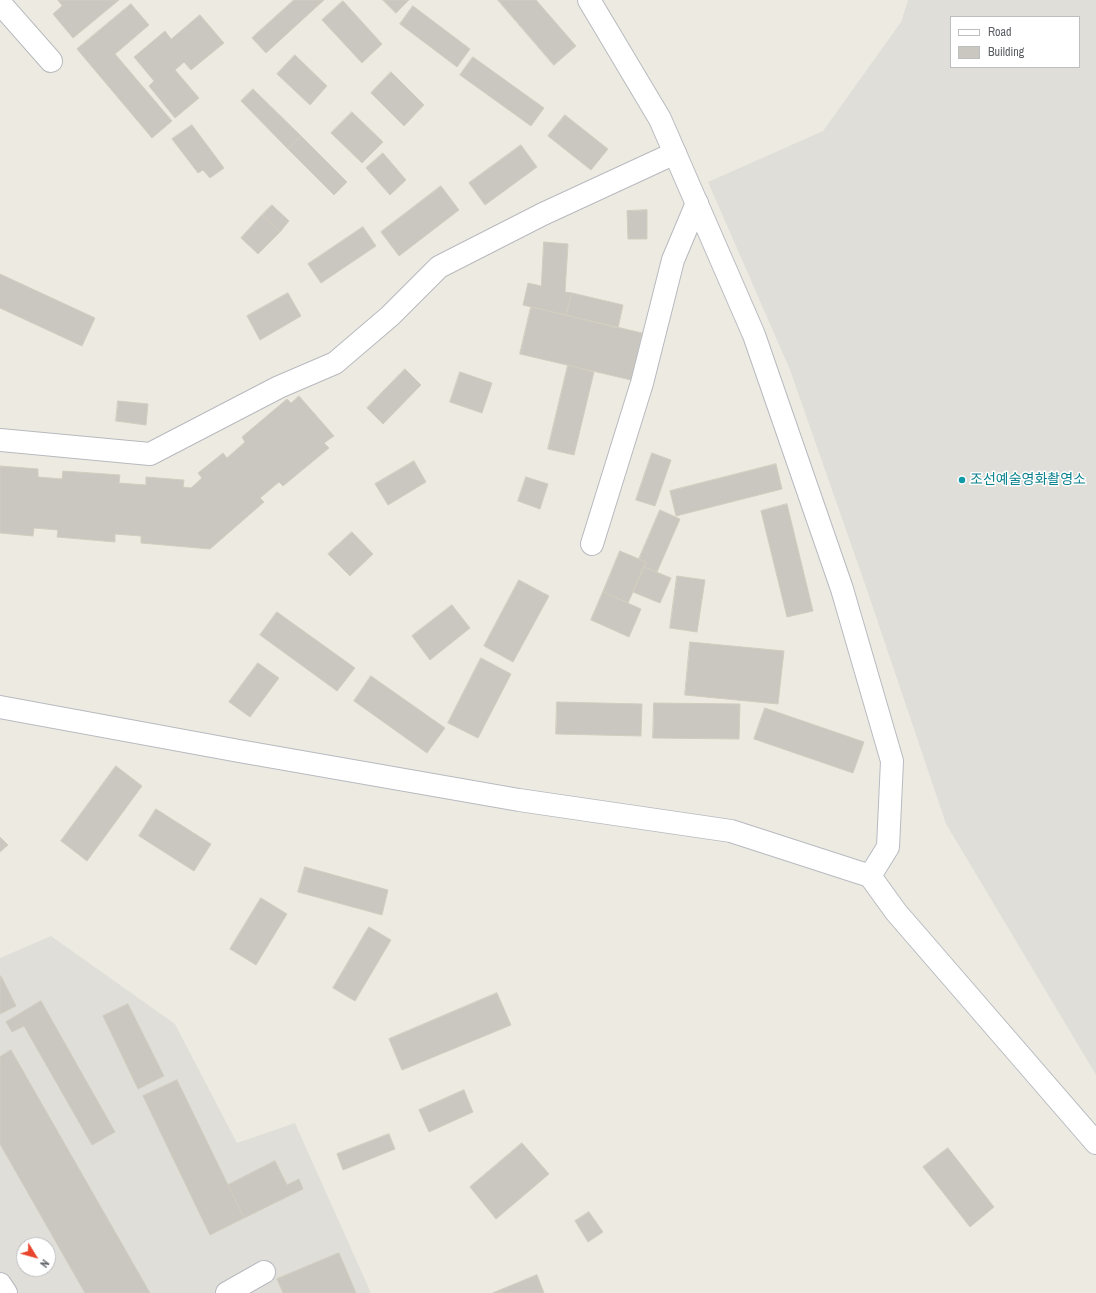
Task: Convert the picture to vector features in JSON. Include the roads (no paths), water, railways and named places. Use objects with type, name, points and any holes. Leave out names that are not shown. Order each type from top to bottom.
[{"type":"street","points":[[589,0],[660,119],[697,203],[756,342],[842,589],[892,761],[888,847],[870,876]]},
{"type":"street","points":[[0,2],[51,61]]},
{"type":"street","points":[[0,440],[150,454],[279,387],[335,363],[390,316],[439,267],[543,214],[675,153]]},
{"type":"street","points":[[592,544],[642,383],[673,260],[697,203]]},
{"type":"street","points":[[0,707],[511,798],[731,831],[870,876],[896,912],[1096,1144]]},
{"type":"street","points":[[227,1293],[264,1272]]},
{"type":"street","points":[[0,1284],[6,1293]]},
{"type":"place","name":"조선예술영화촬영소","points":[[962,480]]}]
